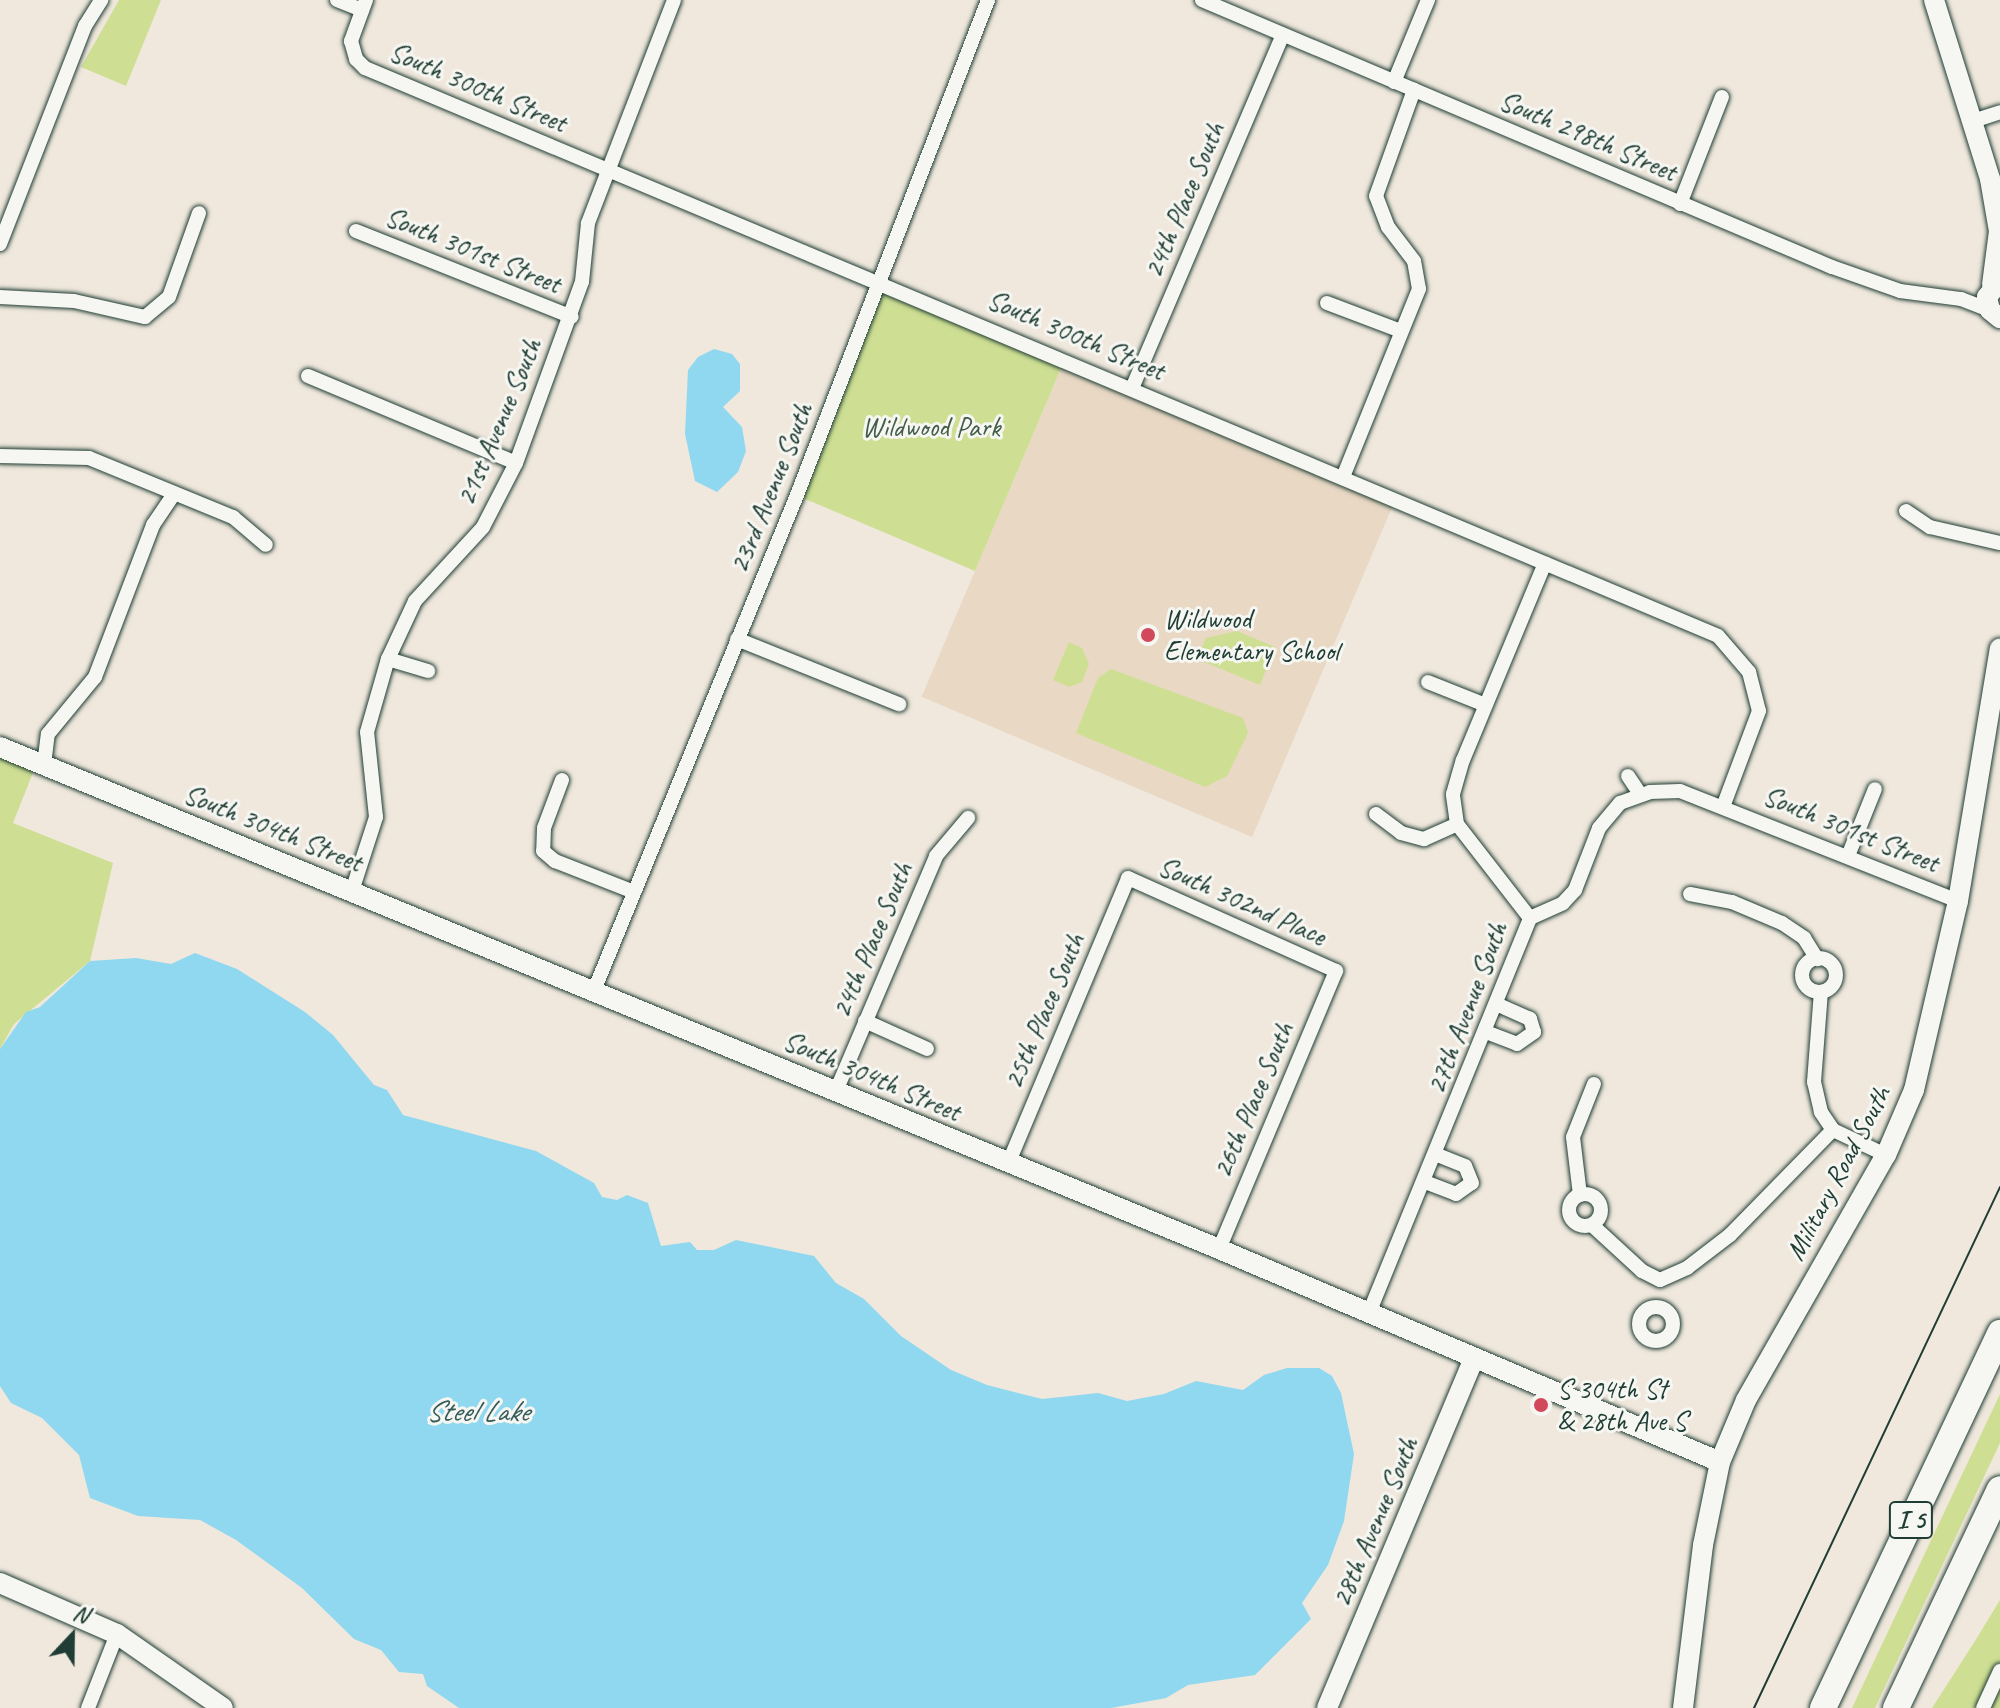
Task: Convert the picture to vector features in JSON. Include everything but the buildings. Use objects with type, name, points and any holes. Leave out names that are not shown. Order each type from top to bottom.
[{"type":"highway","name":"I 5","points":[[1823,1708],[2000,1333]]},
{"type":"highway","name":"I 5","points":[[1896,1708],[2000,1489]]},
{"type":"street","points":[[0,244],[79,40],[101,0]]},
{"type":"street","points":[[337,0],[364,5]]},
{"type":"street","name":"21st Avenue South","points":[[352,891],[376,817],[367,732],[388,659],[415,601],[483,527],[516,463],[572,317],[582,282],[588,223],[674,0]]},
{"type":"street","name":"23rd Avenue South","points":[[593,993],[883,281],[988,0]]},
{"type":"street","name":"South 298th Street","points":[[1203,0],[1680,204],[1875,283],[1995,304]]},
{"type":"street","points":[[1394,82],[1428,0]]},
{"type":"street","points":[[1934,0],[1973,121],[2000,232],[1995,304]]},
{"type":"street","name":"South 300th Street","points":[[364,5],[352,52],[365,68],[609,171],[883,281],[1718,636],[1741,658],[1758,695],[1757,729],[1724,804]]},
{"type":"street","name":"24th Place South","points":[[1133,386],[1283,35]]},
{"type":"street","points":[[1343,477],[1419,289],[1414,261],[1388,227],[1376,191],[1414,90]]},
{"type":"street","points":[[1680,204],[1722,97]]},
{"type":"street","points":[[1973,121],[2000,112]]},
{"type":"street","points":[[0,297],[74,301],[145,317],[169,297],[199,213]]},
{"type":"street","name":"South 301st Street","points":[[356,231],[572,317]]},
{"type":"street","points":[[1327,303],[1401,331]]},
{"type":"street","points":[[308,376],[516,463]]},
{"type":"street","points":[[0,456],[89,458],[233,517],[266,545]]},
{"type":"street","points":[[44,765],[48,734],[95,677],[162,504],[174,494]]},
{"type":"street","points":[[1906,511],[1930,527],[2000,543]]},
{"type":"street","points":[[1530,918],[1457,824],[1454,787],[1483,704],[1545,563]]},
{"type":"street","points":[[737,639],[899,704]]},
{"type":"street","name":"Military Road South","points":[[1683,1708],[1701,1558],[1720,1462],[1746,1400],[1886,1155],[1926,1049],[1958,901],[2000,648]]},
{"type":"street","points":[[388,659],[428,671]]},
{"type":"street","points":[[1428,682],[1483,704]]},
{"type":"street","name":"South 304th Street","points":[[0,747],[1219,1249],[1720,1462]]},
{"type":"street","points":[[1628,776],[1640,794],[1680,791],[1724,804]]},
{"type":"street","points":[[562,780],[544,828],[543,851],[555,861],[634,892]]},
{"type":"street","points":[[1848,856],[1875,789]]},
{"type":"street","name":"27th Avenue South","points":[[1369,1313],[1425,1182],[1530,918],[1563,903],[1575,890],[1599,828],[1620,803],[1640,794]]},
{"type":"street","name":"South 301st Street","points":[[1724,804],[1958,901]]},
{"type":"street","points":[[1376,814],[1401,833],[1424,839],[1457,824]]},
{"type":"street","name":"24th Place South","points":[[836,1091],[938,851],[968,818]]},
{"type":"street","name":"South 302nd Place","points":[[1128,878],[1336,971]]},
{"type":"street","name":"25th Place South","points":[[1008,1164],[1128,878]]},
{"type":"street","points":[[1690,894],[1721,899],[1782,923],[1804,938],[1817,959]]},
{"type":"street","points":[[1821,992],[1811,990],[1802,977],[1808,963],[1817,959],[1828,961],[1836,976],[1821,992],[1814,1082],[1821,1112],[1833,1130],[1886,1155]]},
{"type":"street","name":"26th Place South","points":[[1219,1249],[1336,971]]},
{"type":"street","points":[[1486,1032],[1517,1044],[1534,1032],[1530,1019],[1497,1004]]},
{"type":"street","points":[[865,1021],[927,1049]]},
{"type":"street","points":[[1580,1195],[1573,1137],[1594,1084]]},
{"type":"street","points":[[1660,1280],[1687,1268],[1730,1235],[1833,1130]]},
{"type":"street","points":[[1425,1182],[1456,1194],[1472,1183],[1465,1166],[1436,1154]]},
{"type":"street","points":[[1592,1225],[1601,1213],[1600,1203],[1593,1196],[1580,1195],[1571,1204],[1570,1215],[1576,1223],[1592,1225],[1642,1271],[1660,1280]]},
{"type":"street","points":[[1658,1307],[1660,1280]]},
{"type":"street","name":"28th Avenue South","points":[[1327,1708],[1474,1358]]},
{"type":"street","points":[[0,1583],[117,1634],[223,1708]]},
{"type":"street","points":[[88,1708],[117,1634]]},
{"type":"street","points":[[1983,1708],[2000,1671]]},
{"type":"shaded area","name":"Wildwood Elementary School","points":[[1065,359],[1395,499],[1252,837],[922,697]]},
{"type":"green space","points":[[119,0],[161,0],[126,86],[81,67]]},
{"type":"green space","name":"Wildwood Park","points":[[883,281],[1065,358],[975,571],[793,494]]},
{"type":"green space","points":[[1237,631],[1275,647],[1260,685],[1197,659],[1206,638]]},
{"type":"green space","points":[[1069,642],[1082,648],[1089,664],[1082,682],[1069,687],[1053,680]]},
{"type":"green space","points":[[1111,669],[1243,718],[1248,733],[1227,776],[1205,787],[1076,733],[1098,678]]},
{"type":"green space","points":[[0,757],[34,770],[13,823],[113,863],[90,961],[14,1024],[0,1049]]},
{"type":"green space","points":[[2000,1394],[2000,1443],[1875,1708],[1852,1708]]},
{"type":"green space","points":[[2000,1600],[2000,1708],[1932,1708],[1975,1641]]},
{"type":"water","points":[[714,349],[732,354],[740,364],[740,391],[723,407],[742,427],[746,451],[738,472],[717,492],[695,481],[685,434],[688,370],[698,357]]},
{"type":"water","name":"Steel Lake","points":[[195,953],[237,969],[305,1012],[333,1035],[374,1085],[387,1090],[403,1115],[536,1151],[594,1183],[602,1197],[617,1200],[627,1195],[648,1203],[661,1246],[690,1242],[697,1250],[714,1250],[736,1240],[814,1256],[836,1283],[864,1299],[901,1336],[951,1370],[987,1385],[1042,1399],[1098,1393],[1127,1401],[1164,1394],[1196,1381],[1243,1390],[1264,1375],[1287,1368],[1319,1368],[1332,1376],[1341,1393],[1354,1454],[1344,1521],[1328,1565],[1302,1603],[1311,1619],[1255,1675],[1188,1685],[1166,1698],[1111,1708],[459,1708],[427,1686],[423,1674],[399,1672],[381,1650],[354,1639],[302,1588],[236,1540],[200,1520],[138,1516],[90,1498],[79,1455],[42,1418],[11,1403],[0,1386],[0,1049],[26,1012],[40,1007],[90,961],[136,958],[171,964]]},
{"type":"tram line","points":[[1754,1708],[2000,1187]]},
{"type":"place","name":"Wildwood Elementary School","points":[[1148,635]]},
{"type":"place","name":"S 304th St & 28th Ave S","points":[[1541,1405]]}]
